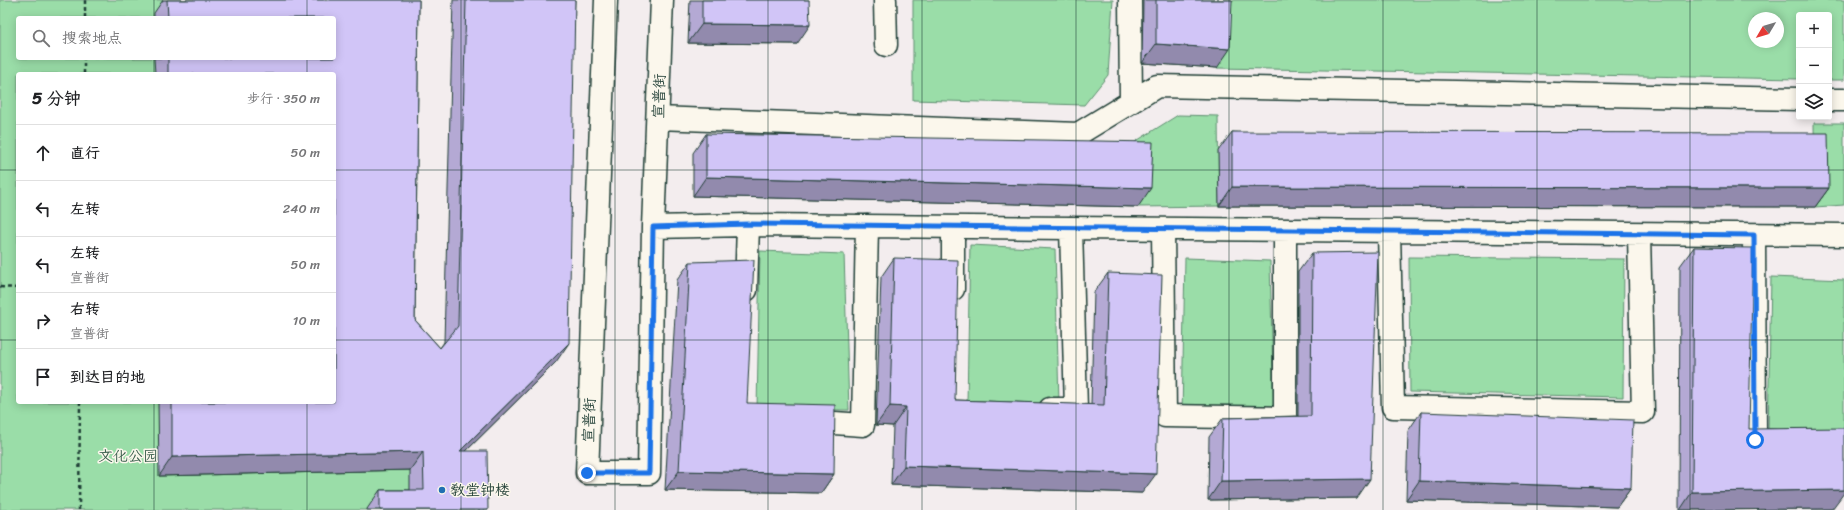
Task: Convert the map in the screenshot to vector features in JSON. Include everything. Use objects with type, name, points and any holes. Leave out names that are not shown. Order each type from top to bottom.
[{"type":"street","name":"宣普街","points":[[606,0],[587,473],[649,473],[653,227],[662,0]]},
{"type":"street","points":[[885,0],[886,45]]},
{"type":"street","points":[[1130,0],[1131,102]]},
{"type":"street","points":[[658,118],[1078,134],[1157,86],[1796,99]]},
{"type":"street","points":[[1832,100],[1844,100]]},
{"type":"street","points":[[746,312],[748,224]]},
{"type":"street","points":[[653,227],[748,224],[1844,235]]},
{"type":"street","points":[[788,419],[863,425],[867,226]]},
{"type":"street","points":[[953,227],[953,306]]},
{"type":"street","points":[[1029,409],[1076,409],[1071,228]]},
{"type":"street","points":[[1163,229],[1165,416],[1285,418],[1285,230]]},
{"type":"street","points":[[1389,231],[1393,407],[1643,412],[1640,234]]},
{"type":"street","points":[[1754,235],[1755,440],[1792,441]]},
{"type":"path","points":[[84,16],[85,0]]},
{"type":"path","points":[[84,60],[84,72]]},
{"type":"path","points":[[0,287],[16,288]]},
{"type":"path","points":[[79,510],[80,404]]},
{"type":"green space","name":"文化公园","points":[[0,0],[326,0],[326,16],[16,16],[16,60],[326,60],[326,72],[16,72],[16,404],[332,404],[410,470],[474,510],[0,510]]},
{"type":"green space","points":[[913,0],[1113,0],[1108,75],[1084,105],[913,100]]},
{"type":"green space","points":[[1219,0],[1844,0],[1844,80],[1832,80],[1832,12],[1796,12],[1796,79],[1217,68]]},
{"type":"green space","points":[[1178,115],[1218,116],[1219,206],[1138,207],[1140,161],[1106,160]]},
{"type":"green space","points":[[1814,123],[1844,123],[1844,205],[1815,207]]},
{"type":"green space","points":[[970,245],[1055,249],[1059,404],[967,403]]},
{"type":"green space","points":[[760,251],[844,254],[849,410],[757,409]]},
{"type":"green space","points":[[1409,257],[1624,259],[1623,397],[1410,392]]},
{"type":"green space","points":[[1185,258],[1270,261],[1274,417],[1182,416]]},
{"type":"green space","points":[[1771,277],[1844,280],[1844,435],[1768,435]]},
{"type":"building","points":[[167,0],[419,0],[415,320],[440,348],[458,326],[466,0],[575,0],[569,343],[460,451],[487,451],[488,510],[380,510],[380,490],[424,490],[423,452],[172,457],[172,404],[336,404],[336,72],[168,72],[168,60],[336,60],[336,16],[168,16]]},
{"type":"building","points":[[702,0],[809,0],[810,25],[702,24]]},
{"type":"building","points":[[1156,0],[1232,0],[1230,49],[1156,44]]},
{"type":"building","points":[[1232,132],[1828,133],[1829,188],[1232,187]]},
{"type":"building","points":[[706,134],[1153,142],[1151,188],[706,177]]},
{"type":"building","points":[[1694,247],[1753,248],[1749,429],[1844,428],[1844,490],[1692,492]]},
{"type":"building","points":[[1378,252],[1370,479],[1221,481],[1223,418],[1311,416],[1312,253]]},
{"type":"building","points":[[894,258],[958,260],[955,400],[1104,405],[1108,273],[1162,275],[1156,474],[904,466],[906,407],[890,406]]},
{"type":"building","points":[[754,260],[747,403],[835,405],[834,474],[679,471],[690,262]]},
{"type":"building","points":[[1421,412],[1633,420],[1631,488],[1419,481]]},
{"type":"place","name":"教堂钟楼","points":[[442,490]]},
{"type":"route","points":[[587,473],[649,473],[653,227],[748,224],[1754,235],[1755,440]]}]
